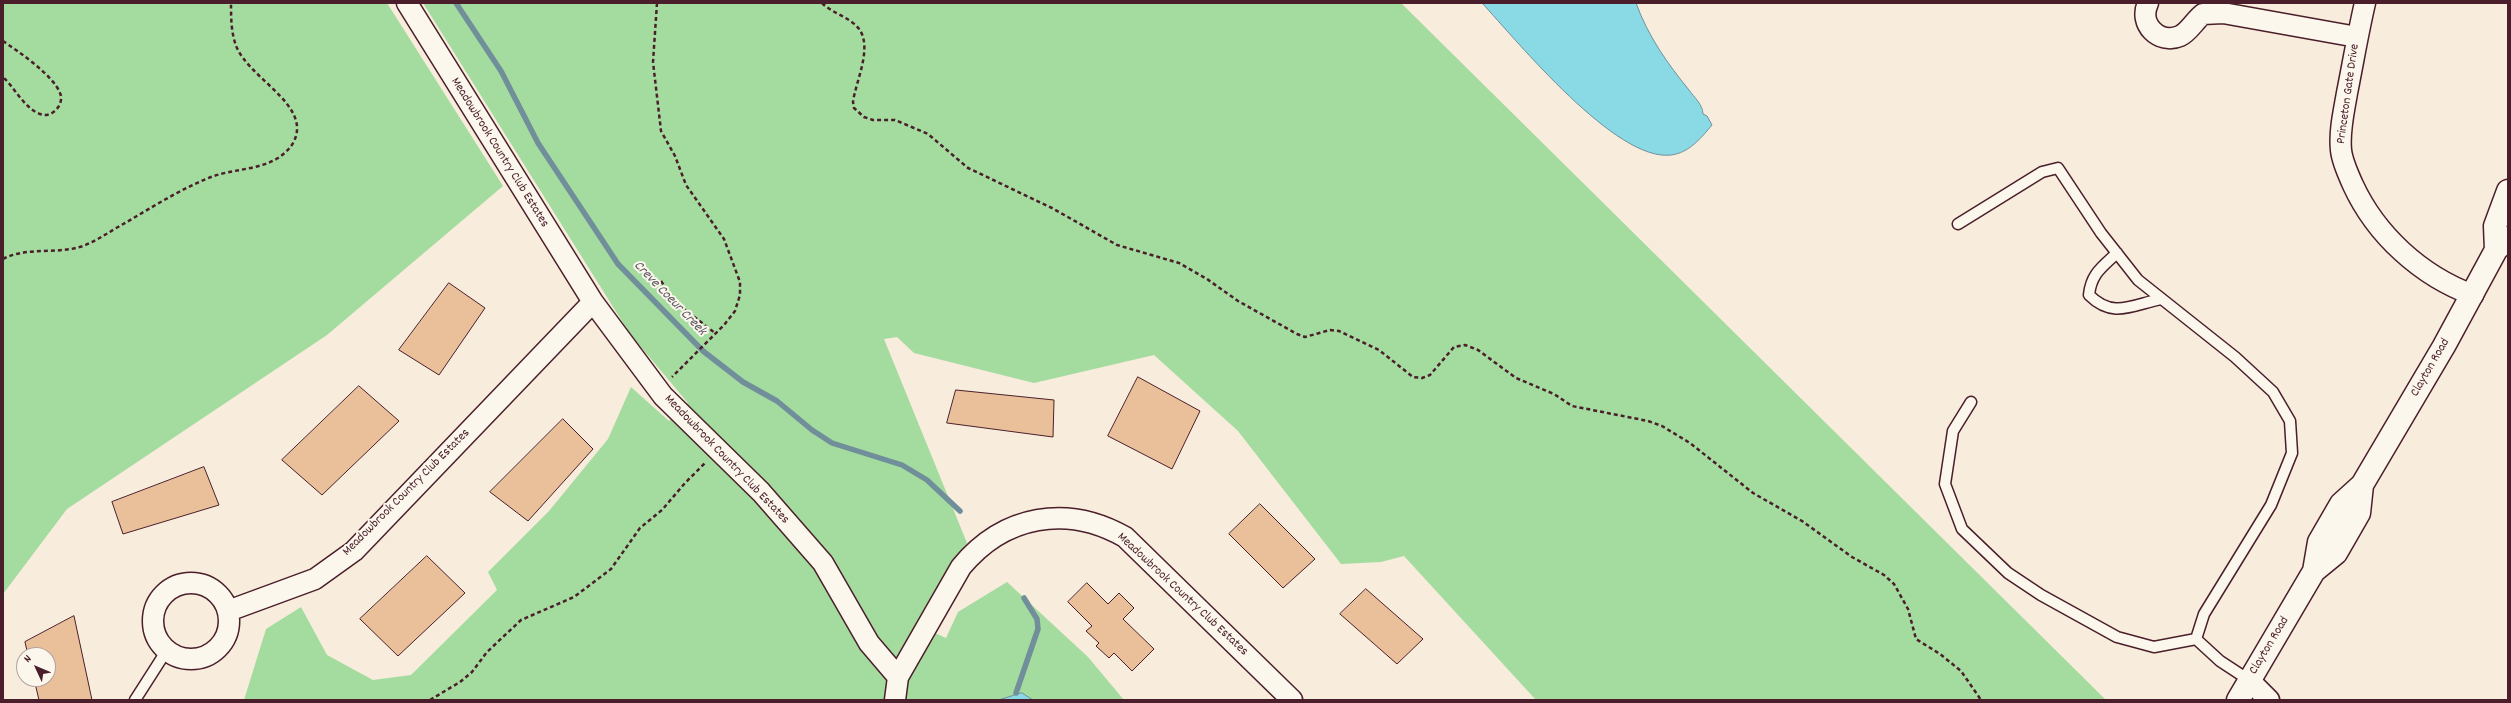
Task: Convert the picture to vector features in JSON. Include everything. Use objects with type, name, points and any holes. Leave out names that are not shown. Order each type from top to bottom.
[{"type":"main road","name":"Clayton Road","points":[[2238,700],[2314,571],[2336,553],[2359,513],[2362,486],[2502,244],[2495,226],[2508,191]]},
{"type":"street","name":"Meadowbrook Country Club Estates","points":[[407,3],[593,302],[663,396],[761,492],[822,562],[869,643],[898,677]]},
{"type":"street","points":[[2148,3],[2145,16],[2146,22],[2150,30],[2161,37],[2169,38],[2181,36],[2197,8],[2357,37]]},
{"type":"street","name":"Princeton Gate Drive","points":[[2365,3],[2357,37],[2342,124],[2340,151],[2351,181],[2360,200],[2375,223],[2395,246],[2421,267],[2450,286],[2473,294]]},
{"type":"street","name":"Meadowbrook Country Club Estates","points":[[228,611],[316,579],[354,551],[593,302]]},
{"type":"street","name":"Meadowbrook Country Club Estates","points":[[895,700],[898,677],[961,567],[968,558],[982,546],[1020,524],[1060,517],[1086,520],[1105,525],[1125,537],[1292,700]]},
{"type":"street","points":[[193,583],[204,585],[215,591],[223,600],[228,611],[229,624],[226,636],[218,647],[208,655],[196,658],[183,658],[167,650],[155,633],[153,620],[155,608],[161,598],[170,590],[181,584],[193,583]]},
{"type":"street","points":[[2250,680],[2269,700]]},
{"type":"lane","points":[[1958,224],[2042,172],[2058,168],[2101,233],[2138,280],[2234,357],[2273,392],[2290,421],[2292,453],[2271,505],[2204,614],[2196,639]]},
{"type":"lane","points":[[2117,254],[2098,271],[2090,282],[2089,295],[2100,306],[2114,310],[2161,299]]},
{"type":"lane","points":[[1971,402],[1953,431],[1945,484],[1962,529],[2008,572],[2041,595],[2117,637],[2154,647],[2196,639]]},
{"type":"lane","points":[[2196,639],[2220,661],[2250,680]]},
{"type":"lane","points":[[135,700],[167,650]]},
{"type":"path","points":[[3,259],[30,251],[81,247],[97,240],[187,188],[212,177],[266,164],[290,150],[295,140],[297,128],[295,117],[289,106],[246,62],[237,47],[233,34],[231,3]]},
{"type":"path","points":[[657,3],[653,62],[661,131],[693,198],[724,239],[740,282],[740,295],[735,311],[696,352]]},
{"type":"path","points":[[822,3],[835,14],[855,23],[864,37],[863,59],[853,102],[854,108],[864,117],[873,120],[895,120],[928,134],[968,168],[979,174],[1052,208],[1117,245],[1179,262],[1238,301],[1297,334],[1305,337],[1330,330],[1339,331],[1379,350],[1413,376],[1422,378],[1430,375],[1454,347],[1465,345],[1478,350],[1516,378],[1554,394],[1572,406],[1648,421],[1662,426],[1690,443],[1744,487],[1802,521],[1852,557],[1884,575],[1894,584],[1908,609],[1916,639],[1940,654],[1961,671],[1981,700]]},
{"type":"path","points":[[3,41],[52,81],[60,93],[61,101],[57,110],[49,115],[41,115],[26,103],[3,77]]},
{"type":"path","points":[[661,280],[675,302],[715,333]]},
{"type":"path","points":[[430,700],[460,682],[472,672],[487,652],[521,620],[574,598],[611,569],[640,528],[662,510],[685,483],[720,451]]},
{"type":"green space","points":[[3,3],[387,3],[503,186],[327,335],[67,509],[3,594]]},
{"type":"green space","points":[[423,3],[1401,3],[2106,700],[1536,700],[1404,556],[1381,562],[1341,564],[1238,431],[1154,355],[1034,383],[914,353],[897,337],[884,339],[967,543],[887,682],[886,700],[244,700],[266,629],[301,607],[327,655],[373,680],[411,675],[497,590],[488,572],[549,511],[608,439],[631,387],[669,421],[688,403],[630,334]]},
{"type":"green space","points":[[1007,582],[1088,657],[1124,700],[904,700],[905,682],[933,632],[946,638],[958,612]]},
{"type":"water","points":[[1482,3],[1636,3],[1652,38],[1673,70],[1698,101],[1702,107],[1703,114],[1707,116],[1712,125],[1699,140],[1689,148],[1677,154],[1671,155],[1649,152],[1623,140],[1569,96],[1543,70]]},
{"type":"water","points":[[1022,693],[1033,700],[999,700]]},
{"type":"building","points":[[449,283],[485,308],[439,375],[399,350]]},
{"type":"building","points":[[1138,377],[1200,411],[1172,469],[1108,436]]},
{"type":"building","points":[[359,386],[399,421],[322,495],[282,460]]},
{"type":"building","points":[[956,390],[1054,400],[1053,437],[947,423]]},
{"type":"building","points":[[563,419],[593,449],[528,521],[490,492]]},
{"type":"building","points":[[204,467],[219,505],[123,534],[112,502]]},
{"type":"building","points":[[1260,504],[1315,559],[1283,588],[1229,534]]},
{"type":"building","points":[[427,556],[465,593],[398,656],[360,619]]},
{"type":"building","points":[[1087,583],[1108,604],[1119,593],[1134,608],[1123,619],[1154,649],[1132,671],[1114,653],[1109,658],[1096,646],[1099,643],[1086,631],[1092,626],[1068,602]]},
{"type":"building","points":[[1366,589],[1423,639],[1397,664],[1340,614]]},
{"type":"building","points":[[74,616],[92,700],[39,700],[36,687],[56,687],[56,647],[26,647],[25,642]]},
{"type":"waterway","name":"Creve Coeur Creek","points":[[456,3],[501,71],[538,143],[618,264],[703,351],[743,382],[777,401],[812,430],[832,443],[902,465],[927,480],[960,511]]},
{"type":"waterway","name":"Creve Coeur Creek","points":[[1016,693],[1038,629],[1037,619],[1024,598]]}]
